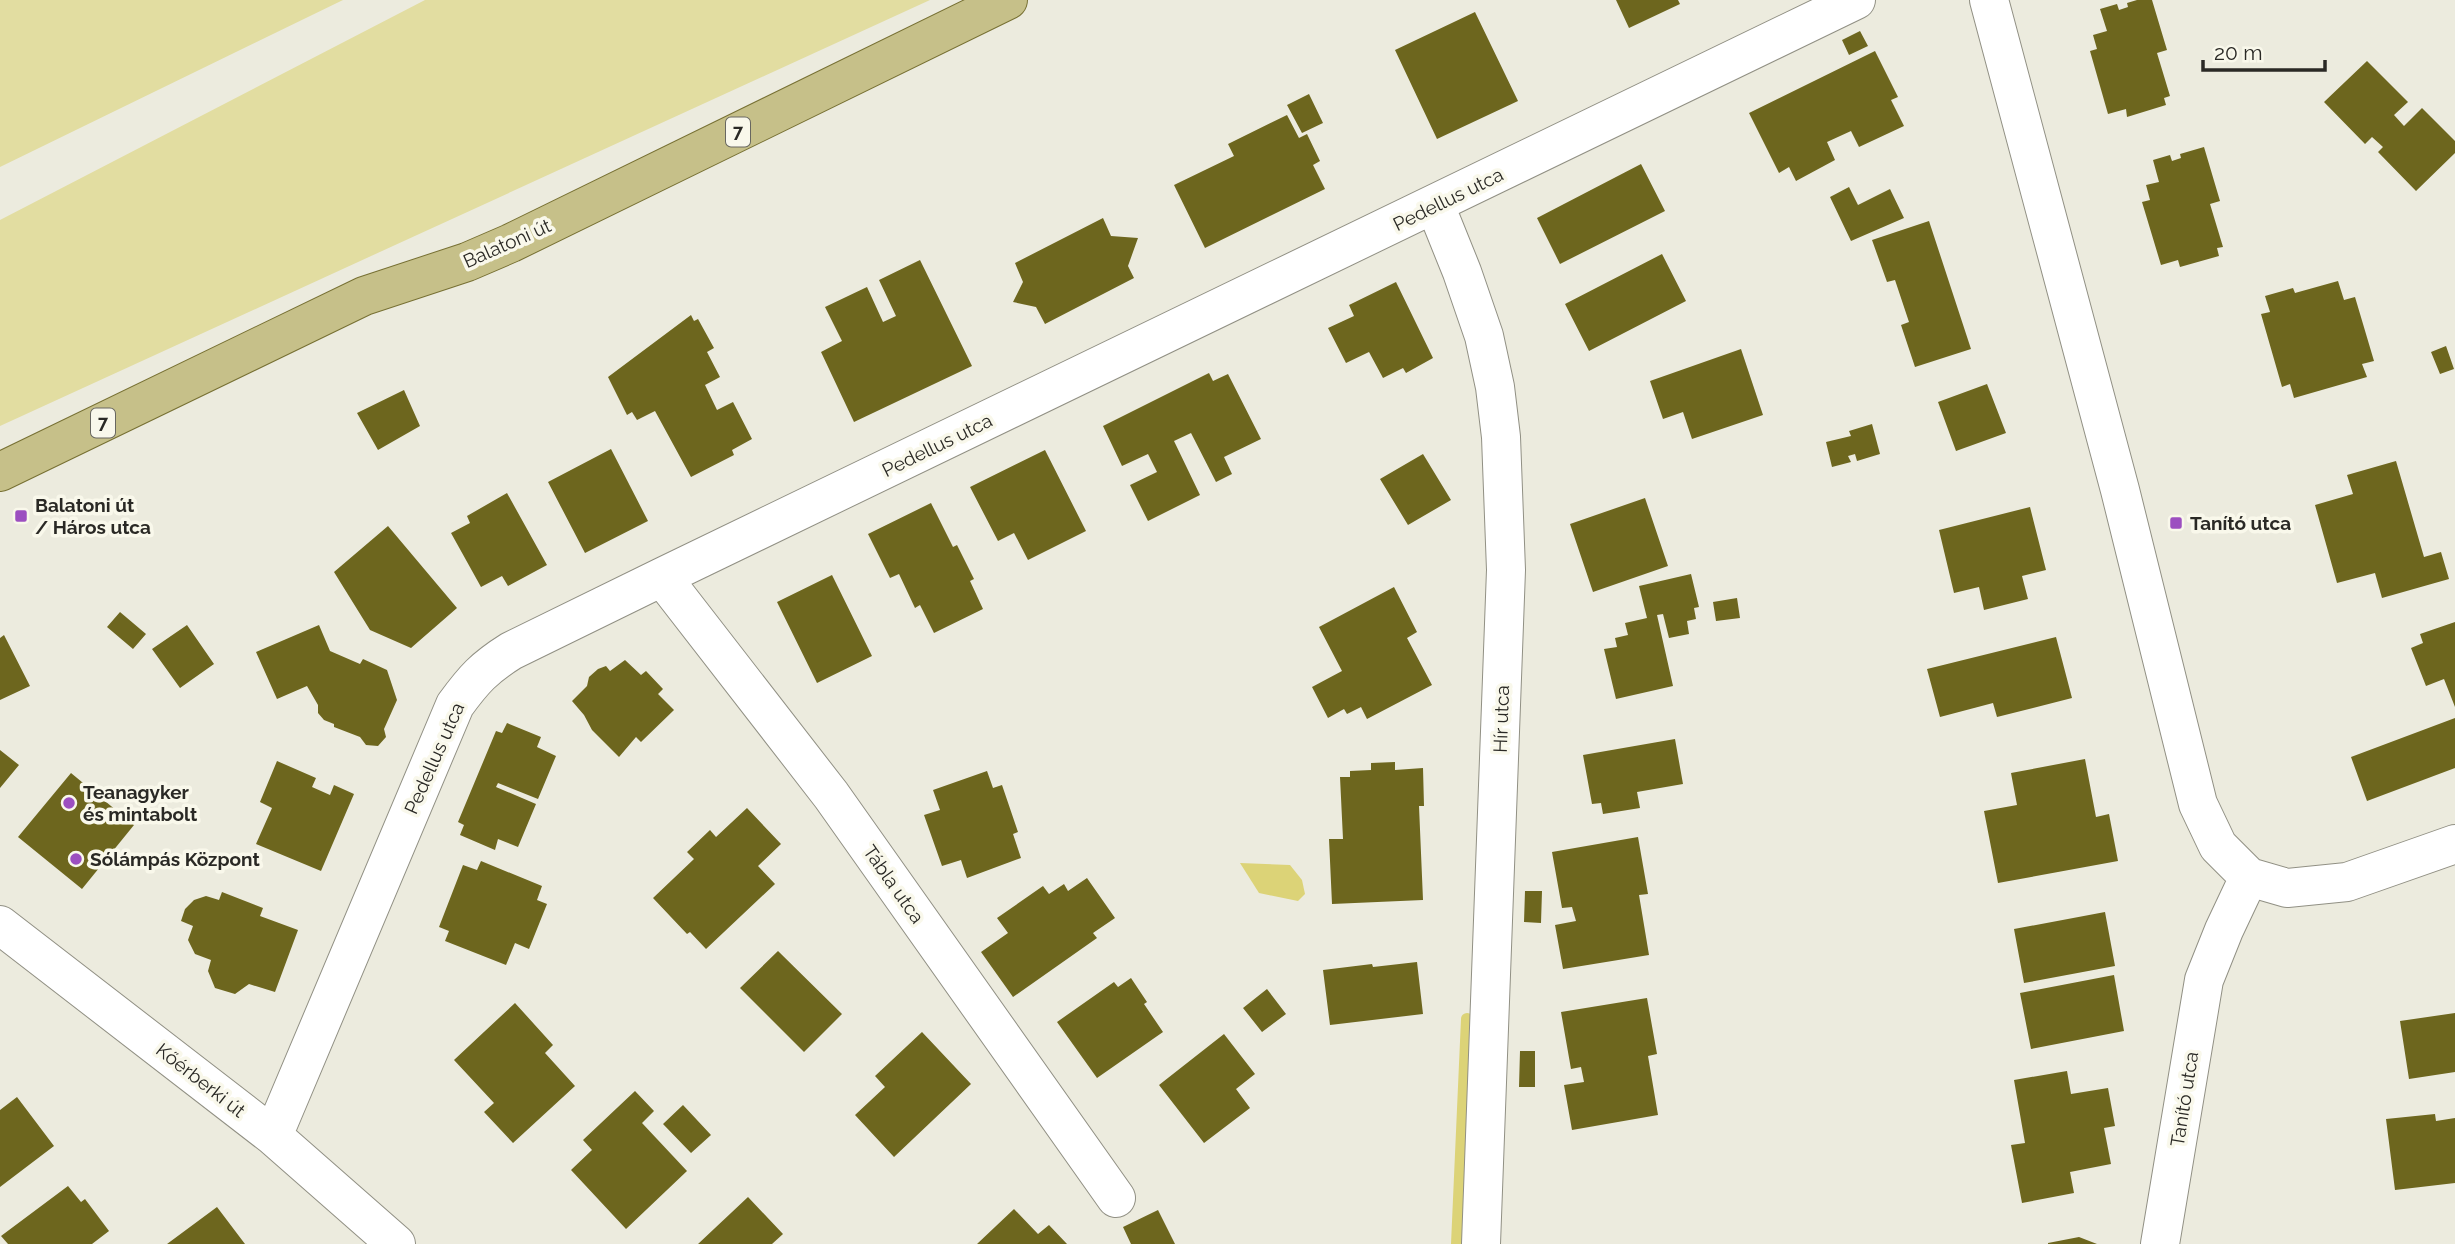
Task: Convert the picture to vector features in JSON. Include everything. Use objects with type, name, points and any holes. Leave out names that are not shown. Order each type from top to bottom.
[{"type":"main road","name":"Balatoni út","points":[[0,472],[364,296],[467,262],[510,243],[1008,0]]},
{"type":"street","name":"Pedellus utca","points":[[273,1136],[455,705],[475,677],[511,651],[1856,0]]},
{"type":"street","points":[[1989,0],[2120,490],[2198,804],[2218,846],[2249,877],[2287,888],[2347,882],[2455,844]]},
{"type":"street","name":"Hír utca","points":[[1436,205],[1484,336],[1495,387],[1501,437],[1506,570],[1481,1244]]},
{"type":"street","name":"Tábla utca","points":[[662,577],[831,795],[1116,1198]]},
{"type":"street","name":"Tanító utca","points":[[2160,1244],[2204,979],[2249,877]]},
{"type":"street","name":"Kőérberki út","points":[[0,925],[273,1136],[396,1244]]},
{"type":"shaded area","points":[[0,0],[343,0],[0,167]]},
{"type":"shaded area","points":[[425,0],[930,0],[0,426],[0,220]]},
{"type":"shaded area","points":[[1240,863],[1290,865],[1302,880],[1305,894],[1298,901],[1259,893]]},
{"type":"building","points":[[1616,0],[1678,0],[1680,4],[1629,28]]},
{"type":"building","points":[[2152,0],[2167,50],[2157,53],[2170,96],[2164,98],[2166,105],[2127,117],[2126,109],[2108,114],[2090,51],[2097,49],[2093,35],[2107,31],[2100,9],[2117,4],[2119,10],[2128,7],[2127,3]]},
{"type":"building","points":[[1475,12],[1518,101],[1437,139],[1395,50]]},
{"type":"building","points":[[1860,31],[1868,46],[1849,55],[1842,40]]},
{"type":"building","points":[[1875,51],[1898,97],[1891,100],[1904,126],[1859,147],[1851,131],[1827,142],[1835,160],[1796,181],[1789,167],[1779,173],[1749,113]]},
{"type":"building","points":[[2367,61],[2408,102],[2394,115],[2404,126],[2422,108],[2455,141],[2455,153],[2416,191],[2378,152],[2383,147],[2372,137],[2365,144],[2324,102]]},
{"type":"building","points":[[1309,94],[1323,123],[1302,133],[1287,105]]},
{"type":"building","points":[[1287,115],[1299,138],[1307,134],[1320,161],[1313,165],[1325,189],[1205,248],[1174,185],[1234,156],[1228,144]]},
{"type":"building","points":[[2204,147],[2220,201],[2210,204],[2223,247],[2217,248],[2219,256],[2180,267],[2178,260],[2161,265],[2142,202],[2150,200],[2146,185],[2159,182],[2153,160],[2170,155],[2172,161],[2181,158],[2180,154]]},
{"type":"building","points":[[1641,164],[1665,211],[1560,264],[1537,218]]},
{"type":"building","points":[[1849,187],[1858,205],[1890,189],[1904,218],[1851,241],[1830,197]]},
{"type":"building","points":[[1103,218],[1111,236],[1138,238],[1128,266],[1134,278],[1045,324],[1036,307],[1013,302],[1023,282],[1015,263]]},
{"type":"building","points":[[1929,221],[1971,349],[1915,367],[1901,325],[1909,322],[1895,280],[1887,282],[1872,240]]},
{"type":"building","points":[[1662,254],[1686,301],[1589,351],[1565,304]]},
{"type":"building","points":[[920,260],[972,366],[854,422],[821,352],[842,341],[825,307],[867,287],[883,322],[896,316],[879,280]]},
{"type":"building","points":[[2338,281],[2344,300],[2355,297],[2374,361],[2362,364],[2367,377],[2294,398],[2290,384],[2282,387],[2261,314],[2270,312],[2265,296],[2293,288],[2295,293]]},
{"type":"building","points":[[1396,282],[1433,358],[1406,373],[1403,368],[1383,378],[1369,352],[1346,363],[1328,328],[1354,316],[1349,305]]},
{"type":"building","points":[[691,315],[694,321],[698,319],[714,348],[707,352],[720,377],[705,385],[717,410],[733,402],[752,439],[732,450],[734,455],[691,477],[655,411],[637,420],[632,412],[627,415],[608,377]]},
{"type":"building","points":[[2446,346],[2454,369],[2440,374],[2431,352]]},
{"type":"building","points":[[1741,349],[1763,415],[1692,439],[1683,412],[1663,419],[1650,381]]},
{"type":"building","points":[[1209,373],[1213,381],[1228,374],[1261,439],[1224,457],[1232,474],[1216,482],[1191,433],[1174,441],[1200,495],[1148,521],[1130,485],[1157,472],[1148,454],[1122,466],[1103,426]]},
{"type":"building","points":[[1987,384],[2006,433],[1956,451],[1938,402]]},
{"type":"building","points":[[404,390],[420,426],[378,450],[357,413]]},
{"type":"building","points":[[1872,424],[1880,454],[1857,461],[1855,454],[1848,456],[1851,462],[1832,467],[1826,442],[1851,436],[1849,431]]},
{"type":"building","points":[[611,449],[648,521],[585,553],[548,482]]},
{"type":"building","points":[[1045,450],[1086,531],[1028,560],[1014,533],[998,541],[970,487]]},
{"type":"building","points":[[1423,454],[1451,500],[1408,525],[1380,479]]},
{"type":"building","points":[[2396,461],[2424,557],[2441,552],[2449,579],[2382,598],[2375,573],[2337,583],[2315,505],[2353,494],[2347,475]]},
{"type":"building","points":[[507,493],[547,565],[508,586],[502,576],[481,587],[451,533],[470,523],[467,516]]},
{"type":"building","points":[[1645,498],[1668,566],[1593,592],[1570,524]]},
{"type":"building","points":[[931,503],[953,547],[957,545],[974,579],[970,581],[983,609],[934,633],[920,605],[915,608],[899,574],[890,578],[868,534]]},
{"type":"building","points":[[2030,507],[2046,570],[2022,576],[2028,599],[1984,610],[1979,587],[1954,593],[1939,530]]},
{"type":"building","points":[[388,526],[457,608],[411,648],[370,630],[334,572]]},
{"type":"building","points":[[1691,574],[1699,607],[1694,608],[1696,619],[1687,621],[1689,634],[1669,638],[1663,614],[1657,615],[1673,686],[1616,699],[1604,649],[1617,647],[1615,638],[1628,635],[1625,623],[1647,618],[1639,586]]},
{"type":"building","points":[[832,575],[872,656],[817,683],[777,602]]},
{"type":"building","points":[[1394,587],[1417,632],[1407,638],[1432,685],[1367,719],[1361,707],[1347,714],[1344,709],[1328,718],[1312,687],[1342,671],[1319,627]]},
{"type":"building","points":[[1737,598],[1740,618],[1716,621],[1713,602]]},
{"type":"building","points":[[120,612],[146,634],[133,649],[107,627]]},
{"type":"building","points":[[2455,622],[2455,707],[2444,679],[2426,686],[2411,648],[2423,643],[2420,634]]},
{"type":"building","points":[[187,625],[214,664],[180,688],[152,649]]},
{"type":"building","points":[[319,625],[330,651],[360,664],[363,659],[387,670],[397,700],[384,729],[386,737],[378,746],[366,745],[360,737],[324,720],[318,713],[318,705],[307,686],[277,699],[256,652]]},
{"type":"building","points":[[4,635],[30,686],[0,700],[0,638]]},
{"type":"building","points":[[2056,637],[2072,698],[1997,717],[1993,703],[1940,717],[1927,669]]},
{"type":"building","points":[[625,660],[641,675],[646,671],[663,689],[658,694],[674,710],[641,742],[636,737],[619,757],[592,730],[572,701],[587,686],[589,677],[598,669],[606,666],[610,671]]},
{"type":"building","points":[[2455,718],[2455,768],[2367,801],[2351,757]]},
{"type":"building","points":[[507,723],[541,737],[537,747],[556,756],[538,799],[498,783],[496,787],[536,804],[518,847],[498,839],[495,850],[460,835],[464,825],[458,822],[496,731],[502,733]]},
{"type":"building","points":[[1675,739],[1683,784],[1637,792],[1640,808],[1603,814],[1601,803],[1592,804],[1583,755]]},
{"type":"building","points":[[0,750],[19,765],[0,788]]},
{"type":"building","points":[[2085,759],[2096,817],[2109,814],[2118,861],[1998,883],[1984,811],[2017,805],[2011,773]]},
{"type":"building","points":[[277,761],[316,778],[312,787],[330,795],[334,785],[354,794],[321,871],[256,844],[272,808],[260,802]]},
{"type":"building","points":[[1395,762],[1395,770],[1423,768],[1424,806],[1419,806],[1423,900],[1332,904],[1329,839],[1343,839],[1340,777],[1350,777],[1350,771],[1371,770],[1371,763]]},
{"type":"building","points":[[987,771],[993,788],[1002,785],[1018,832],[1013,834],[1021,858],[967,878],[961,860],[942,866],[924,815],[940,810],[933,790]]},
{"type":"building","points":[[71,773],[134,825],[82,889],[18,837]]},
{"type":"building","points":[[747,808],[781,844],[758,866],[775,884],[706,949],[690,932],[687,934],[653,898],[694,859],[687,852],[710,830],[716,837]]},
{"type":"building","points":[[1638,837],[1648,894],[1639,895],[1649,955],[1563,969],[1555,925],[1576,921],[1572,907],[1562,908],[1552,852]]},
{"type":"building","points":[[481,861],[542,886],[537,900],[547,904],[529,949],[515,943],[506,965],[445,941],[449,931],[439,927],[463,865],[477,870]]},
{"type":"building","points":[[1087,878],[1115,918],[1093,933],[1097,938],[1013,997],[981,952],[1008,933],[997,918],[1043,886],[1049,894],[1064,884],[1068,891]]},
{"type":"building","points":[[1525,891],[1542,891],[1541,923],[1524,922]]},
{"type":"building","points":[[222,892],[263,908],[260,916],[298,930],[275,992],[249,984],[235,994],[215,988],[208,971],[211,960],[195,954],[188,940],[193,926],[181,921],[185,909],[194,900],[206,896],[219,900]]},
{"type":"building","points":[[2105,912],[2115,966],[2024,983],[2014,929]]},
{"type":"building","points":[[778,951],[842,1014],[804,1052],[740,988]]},
{"type":"building","points":[[1417,962],[1423,1014],[1330,1025],[1323,970]]},
{"type":"building","points":[[2114,975],[2124,1031],[2031,1049],[2020,993]]},
{"type":"building","points":[[1131,978],[1163,1032],[1097,1078],[1057,1022],[1114,982],[1118,987]]},
{"type":"building","points":[[1267,989],[1286,1014],[1262,1032],[1243,1008]]},
{"type":"building","points":[[1647,998],[1657,1054],[1648,1056],[1658,1115],[1572,1130],[1564,1085],[1584,1082],[1581,1067],[1571,1069],[1561,1012]]},
{"type":"building","points":[[515,1003],[553,1045],[545,1053],[575,1086],[513,1143],[484,1112],[494,1103],[454,1060]]},
{"type":"building","points":[[2455,1013],[2455,1072],[2409,1079],[2400,1021]]},
{"type":"building","points":[[922,1032],[971,1084],[894,1157],[855,1115],[885,1087],[875,1076]]},
{"type":"building","points":[[1224,1034],[1255,1074],[1236,1089],[1250,1108],[1204,1143],[1159,1085]]},
{"type":"building","points":[[1520,1051],[1535,1051],[1535,1087],[1519,1087]]},
{"type":"building","points":[[2067,1071],[2071,1094],[2108,1088],[2115,1126],[2104,1128],[2111,1164],[2070,1172],[2074,1193],[2022,1203],[2011,1145],[2025,1143],[2014,1080]]},
{"type":"building","points":[[635,1091],[654,1111],[642,1123],[687,1171],[626,1229],[571,1170],[592,1150],[583,1140]]},
{"type":"building","points":[[17,1097],[54,1146],[0,1187],[0,1110]]},
{"type":"building","points":[[683,1105],[711,1135],[691,1153],[663,1124]]},
{"type":"building","points":[[2435,1114],[2436,1121],[2455,1118],[2455,1183],[2395,1190],[2386,1119]]},
{"type":"building","points":[[68,1186],[81,1202],[85,1199],[109,1231],[92,1244],[8,1244],[1,1236]]},
{"type":"building","points":[[748,1197],[783,1234],[772,1244],[698,1244]]},
{"type":"building","points":[[217,1207],[245,1244],[167,1244]]},
{"type":"building","points":[[1014,1209],[1038,1234],[1049,1225],[1067,1244],[977,1244]]},
{"type":"building","points":[[1158,1210],[1175,1244],[1131,1244],[1123,1227]]},
{"type":"building","points":[[2079,1237],[2097,1244],[2048,1244],[2048,1243]]},
{"type":"waterway","points":[[1457,1244],[1467,1019]]},
{"type":"place","name":"Balatoni út / Háros utca","points":[[21,516]]},
{"type":"place","name":"Tanító utca","points":[[2176,523]]},
{"type":"place","name":"Teanagyker és mintabolt","points":[[69,803]]},
{"type":"place","name":"Sólámpás Központ","points":[[76,859]]}]
